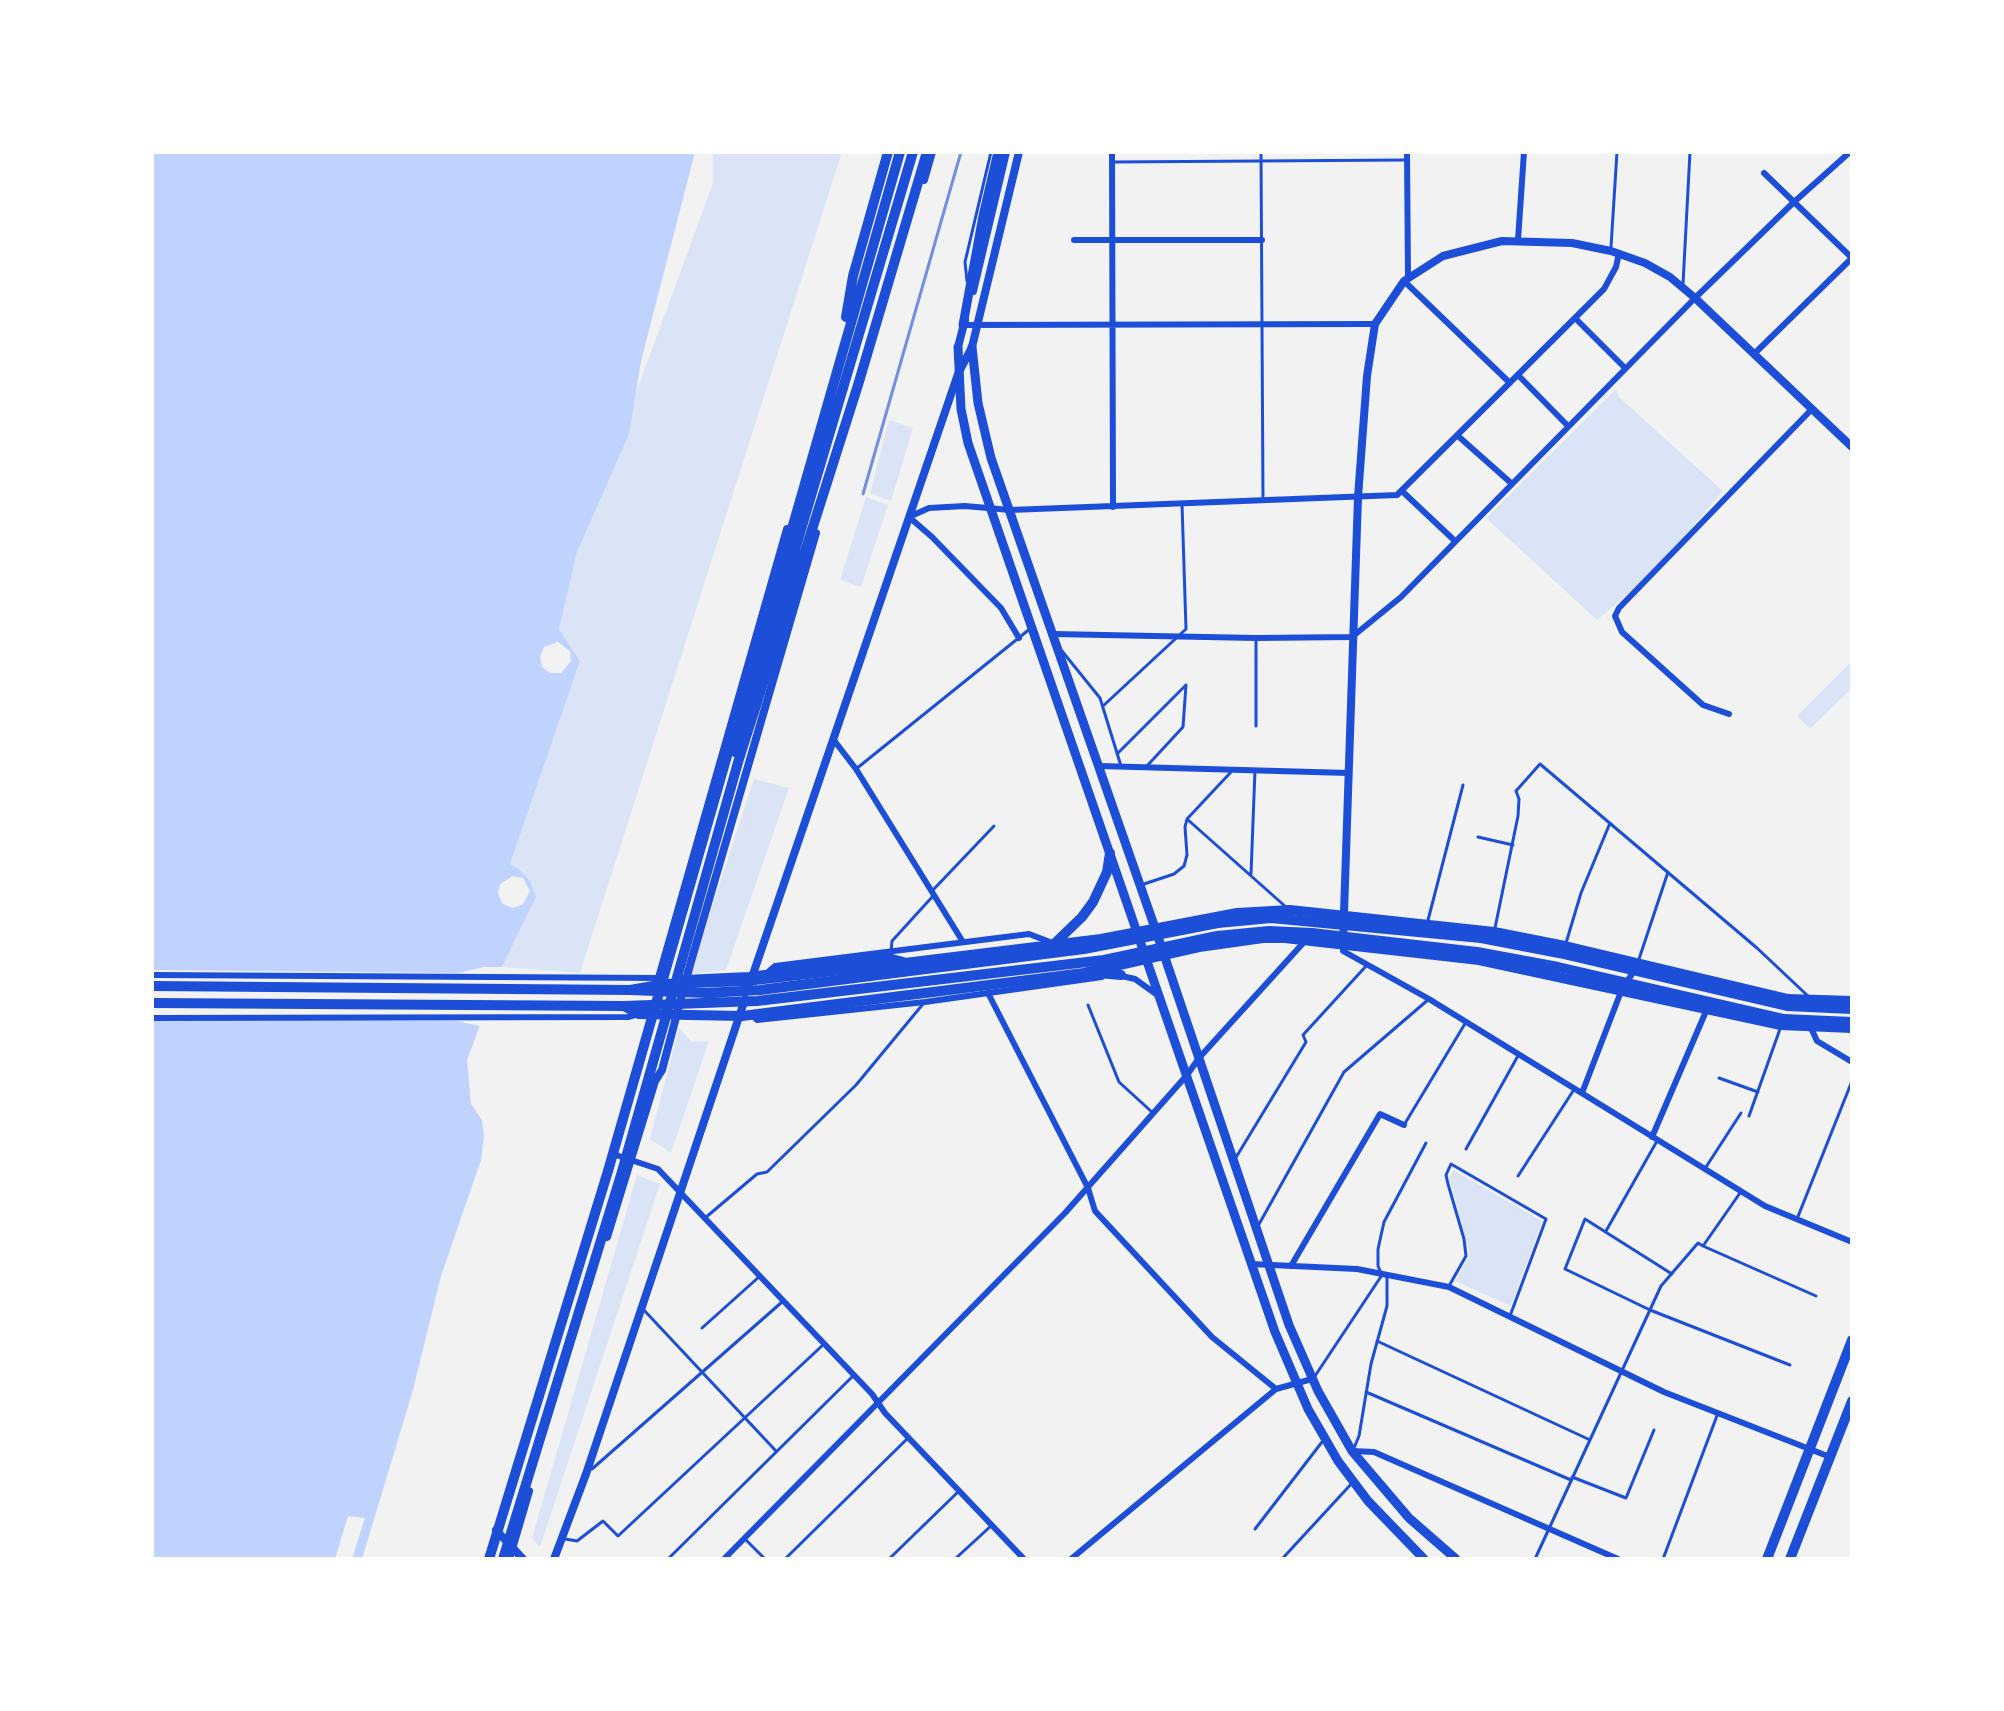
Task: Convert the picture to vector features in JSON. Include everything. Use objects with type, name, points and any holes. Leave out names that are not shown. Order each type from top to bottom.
[{"type":"main road","points":[[655,1081],[652,1068],[659,996],[913,152]]},
{"type":"main road","points":[[503,1559],[621,1175],[739,759],[929,152]]},
{"type":"main road","points":[[963,325],[979,216],[998,152]]},
{"type":"main road","points":[[488,1559],[608,1171],[895,154]]},
{"type":"main road","points":[[958,347],[958,374],[968,443],[1251,1264],[1295,1383],[1324,1439],[1353,1482],[1424,1559]]},
{"type":"main road","points":[[972,347],[984,431],[1010,510],[1268,1265],[1312,1379],[1352,1451],[1409,1518],[1456,1559]]},
{"type":"main road","points":[[1054,944],[1093,902],[1107,872],[1110,853]]},
{"type":"main road","points":[[630,990],[665,984],[746,981],[913,962],[1101,939],[1237,913],[1290,910],[1494,932],[1759,993],[1812,1001],[1852,1001]]},
{"type":"main road","points":[[152,986],[706,993],[760,990],[1084,949],[1218,923],[1271,918],[1481,938],[1787,1006],[1852,1009]]},
{"type":"main road","points":[[152,1003],[731,1004],[1104,960],[1217,936],[1269,931],[1477,952],[1558,967],[1784,1019],[1852,1022]]},
{"type":"main road","points":[[624,1006],[639,1014],[742,1016],[1119,970],[1146,959],[1263,938],[1307,939],[1479,960],[1781,1025],[1852,1028]]},
{"type":"main road","points":[[1767,1559],[1852,1340]]},
{"type":"main road","points":[[1790,1559],[1852,1401]]},
{"type":"street","points":[[509,1559],[568,1356],[655,1081],[662,1070],[761,717],[928,167],[929,152]]},
{"type":"street","points":[[958,347],[1006,152]]},
{"type":"street","points":[[554,1559],[586,1474],[958,374],[972,347],[1019,152]]},
{"type":"street","points":[[1112,152],[1113,507]]},
{"type":"street","points":[[1518,240],[1524,152]]},
{"type":"street","points":[[1053,634],[1352,637],[1401,597],[1695,298],[1850,152]]},
{"type":"street","points":[[488,1559],[659,996],[746,666],[895,154],[928,167]]},
{"type":"street","points":[[1407,156],[1406,279],[1510,383]]},
{"type":"street","points":[[1754,354],[1852,258],[1764,173]]},
{"type":"street","points":[[1074,240],[1262,240]]},
{"type":"street","points":[[1851,443],[1683,288],[1657,268],[1615,252],[1572,243],[1518,240],[1471,247],[1443,256],[1406,279],[1375,324],[1367,376],[1352,637],[1343,951],[1429,999],[1741,1192],[1796,1221],[1852,1242]]},
{"type":"street","points":[[909,517],[929,508],[965,506],[1010,510],[1390,497],[1403,492],[1612,278],[1615,252]]},
{"type":"street","points":[[1575,318],[1625,368]]},
{"type":"street","points":[[963,325],[1375,324]]},
{"type":"street","points":[[1518,375],[1568,426]]},
{"type":"street","points":[[1729,714],[1703,705],[1622,632],[1615,616],[1619,608],[1812,409]]},
{"type":"street","points":[[1458,436],[1511,483]]},
{"type":"street","points":[[1403,492],[1455,541]]},
{"type":"street","points":[[909,517],[1001,608],[1019,638]]},
{"type":"street","points":[[833,739],[856,769],[963,942]]},
{"type":"street","points":[[1099,766],[1349,773]]},
{"type":"street","points":[[748,988],[775,966],[1029,934],[1054,944]]},
{"type":"street","points":[[682,998],[703,990],[748,988],[1074,949],[1101,939]]},
{"type":"street","points":[[724,1559],[1088,1188],[1199,1058],[1307,939]]},
{"type":"street","points":[[152,975],[646,979],[749,975],[891,957],[913,962]]},
{"type":"street","points":[[822,960],[828,1012]]},
{"type":"street","points":[[659,996],[682,998],[704,1007],[743,1006],[1060,964],[1119,970],[1146,985],[1161,1001]]},
{"type":"street","points":[[1582,1093],[1622,989],[1638,964]]},
{"type":"street","points":[[743,1006],[757,1020],[925,1002],[1119,970]]},
{"type":"street","points":[[988,993],[1088,1188],[1095,1211],[1212,1337],[1276,1389]]},
{"type":"street","points":[[1654,1139],[1707,1009]]},
{"type":"street","points":[[152,1018],[628,1017],[639,1014]]},
{"type":"street","points":[[1811,1028],[1817,1041],[1852,1062]]},
{"type":"street","points":[[1291,1266],[1380,1114],[1404,1125]]},
{"type":"street","points":[[613,1154],[658,1169],[1024,1559]]},
{"type":"street","points":[[1251,1264],[1357,1269],[1449,1287],[1664,1392],[1830,1457]]},
{"type":"street","points":[[1071,1559],[1276,1389],[1312,1379]]},
{"type":"street","points":[[1352,1451],[1374,1452],[1618,1559]]},
{"type":"street","points":[[496,1529],[523,1559]]},
{"type":"lane","points":[[979,216],[991,152]]},
{"type":"lane","points":[[1261,152],[1263,500]]},
{"type":"lane","points":[[1615,252],[1617,152]]},
{"type":"lane","points":[[1683,288],[1690,152]]},
{"type":"lane","points":[[1112,162],[1407,156]]},
{"type":"lane","points":[[1103,706],[1186,629],[1182,504]]},
{"type":"lane","points":[[856,769],[1033,627]]},
{"type":"lane","points":[[1256,638],[1256,726]]},
{"type":"lane","points":[[1057,645],[1100,698],[1121,766]]},
{"type":"lane","points":[[1118,753],[1186,685],[1183,727],[1146,767]]},
{"type":"lane","points":[[1479,960],[1488,953],[1494,932],[1519,808],[1516,791],[1540,764],[1757,948],[1812,1001],[1811,1028]]},
{"type":"lane","points":[[1140,885],[1174,874],[1184,866],[1187,819],[1233,770]]},
{"type":"lane","points":[[1251,876],[1255,770]]},
{"type":"lane","points":[[1427,924],[1463,785]]},
{"type":"lane","points":[[1187,819],[1290,910]]},
{"type":"lane","points":[[1565,946],[1581,893],[1610,823]]},
{"type":"lane","points":[[891,952],[892,941],[994,826]]},
{"type":"lane","points":[[1478,837],[1513,845]]},
{"type":"lane","points":[[1638,964],[1668,872]]},
{"type":"lane","points":[[1233,1162],[1306,1042],[1303,1035],[1367,965]]},
{"type":"lane","points":[[705,1218],[757,1174],[767,1172],[856,1085],[925,1002],[926,982]]},
{"type":"lane","points":[[1256,1230],[1344,1072],[1429,999]]},
{"type":"lane","points":[[1088,1005],[1119,1082],[1153,1113]]},
{"type":"lane","points":[[1404,1125],[1466,1022]]},
{"type":"lane","points":[[1749,1116],[1781,1025]]},
{"type":"lane","points":[[1466,1149],[1519,1054]]},
{"type":"lane","points":[[1719,1078],[1758,1092]]},
{"type":"lane","points":[[1796,1221],[1852,1081]]},
{"type":"lane","points":[[1518,1176],[1575,1088]]},
{"type":"lane","points":[[1704,1170],[1741,1113]]},
{"type":"lane","points":[[1606,1231],[1654,1139]]},
{"type":"lane","points":[[1352,1451],[1359,1436],[1366,1392],[1387,1306],[1385,1276],[1378,1266],[1384,1222],[1426,1143]]},
{"type":"lane","points":[[1449,1287],[1466,1256],[1446,1175],[1451,1164],[1546,1219],[1510,1316]]},
{"type":"lane","points":[[1703,1246],[1741,1192]]},
{"type":"lane","points":[[1674,1275],[1585,1219],[1565,1269],[1650,1310],[1790,1365]]},
{"type":"lane","points":[[1535,1559],[1661,1286],[1674,1275],[1698,1243],[1816,1296]]},
{"type":"lane","points":[[702,1328],[760,1276]]},
{"type":"lane","points":[[1312,1379],[1385,1276]]},
{"type":"lane","points":[[586,1474],[783,1301]]},
{"type":"lane","points":[[642,1308],[776,1451]]},
{"type":"lane","points":[[1377,1341],[1589,1439]]},
{"type":"lane","points":[[562,1539],[577,1541],[603,1521],[618,1536],[824,1344]]},
{"type":"lane","points":[[668,1559],[854,1376]]},
{"type":"lane","points":[[1366,1392],[1571,1479],[1626,1498],[1654,1430]]},
{"type":"lane","points":[[1663,1559],[1718,1413]]},
{"type":"lane","points":[[785,1559],[908,1438]]},
{"type":"lane","points":[[1255,1529],[1324,1439]]},
{"type":"lane","points":[[1282,1559],[1353,1482]]},
{"type":"lane","points":[[889,1559],[959,1491]]},
{"type":"lane","points":[[955,1559],[992,1525]]},
{"type":"lane","points":[[745,1538],[765,1559]]},
{"type":"shaded area","points":[[713,152],[842,152],[580,973],[502,967],[536,897],[519,869],[510,864],[580,661],[559,629],[564,589],[713,183]]},
{"type":"shaded area","points":[[1616,389],[1619,397],[1723,491],[1652,574],[1597,620],[1486,518]]},
{"type":"shaded area","points":[[889,420],[913,428],[891,501],[870,493]]},
{"type":"shaded area","points":[[866,497],[888,505],[861,587],[840,580]]},
{"type":"shaded area","points":[[1852,661],[1852,688],[1810,729],[1797,716]]},
{"type":"shaded area","points":[[754,779],[789,788],[726,970],[690,974]]},
{"type":"shaded area","points":[[679,1028],[692,1042],[709,1041],[671,1153],[650,1139]]},
{"type":"shaded area","points":[[1453,1170],[1542,1221],[1511,1306],[1455,1281],[1470,1255],[1449,1177]]},
{"type":"shaded area","points":[[637,1175],[660,1184],[540,1547],[532,1538]]},
{"type":"water","points":[[152,152],[695,152],[641,361],[629,434],[577,552],[559,629],[580,661],[510,864],[530,881],[536,897],[502,967],[467,1060],[471,1104],[482,1120],[481,1160],[441,1276],[413,1390],[362,1559],[152,1559]],"holes":[[[558,642],[570,651],[571,661],[561,673],[550,673],[542,667],[540,657],[544,647]],[[513,876],[523,878],[530,891],[523,904],[513,908],[503,904],[498,894],[500,884]]]},
{"type":"pier","points":[[484,967],[507,967],[484,1027],[457,1021],[152,1019],[152,970],[458,973]]},
{"type":"pier","points":[[348,1516],[365,1518],[352,1559],[335,1559]]},
{"type":"railway","points":[[863,494],[961,152]]}]
